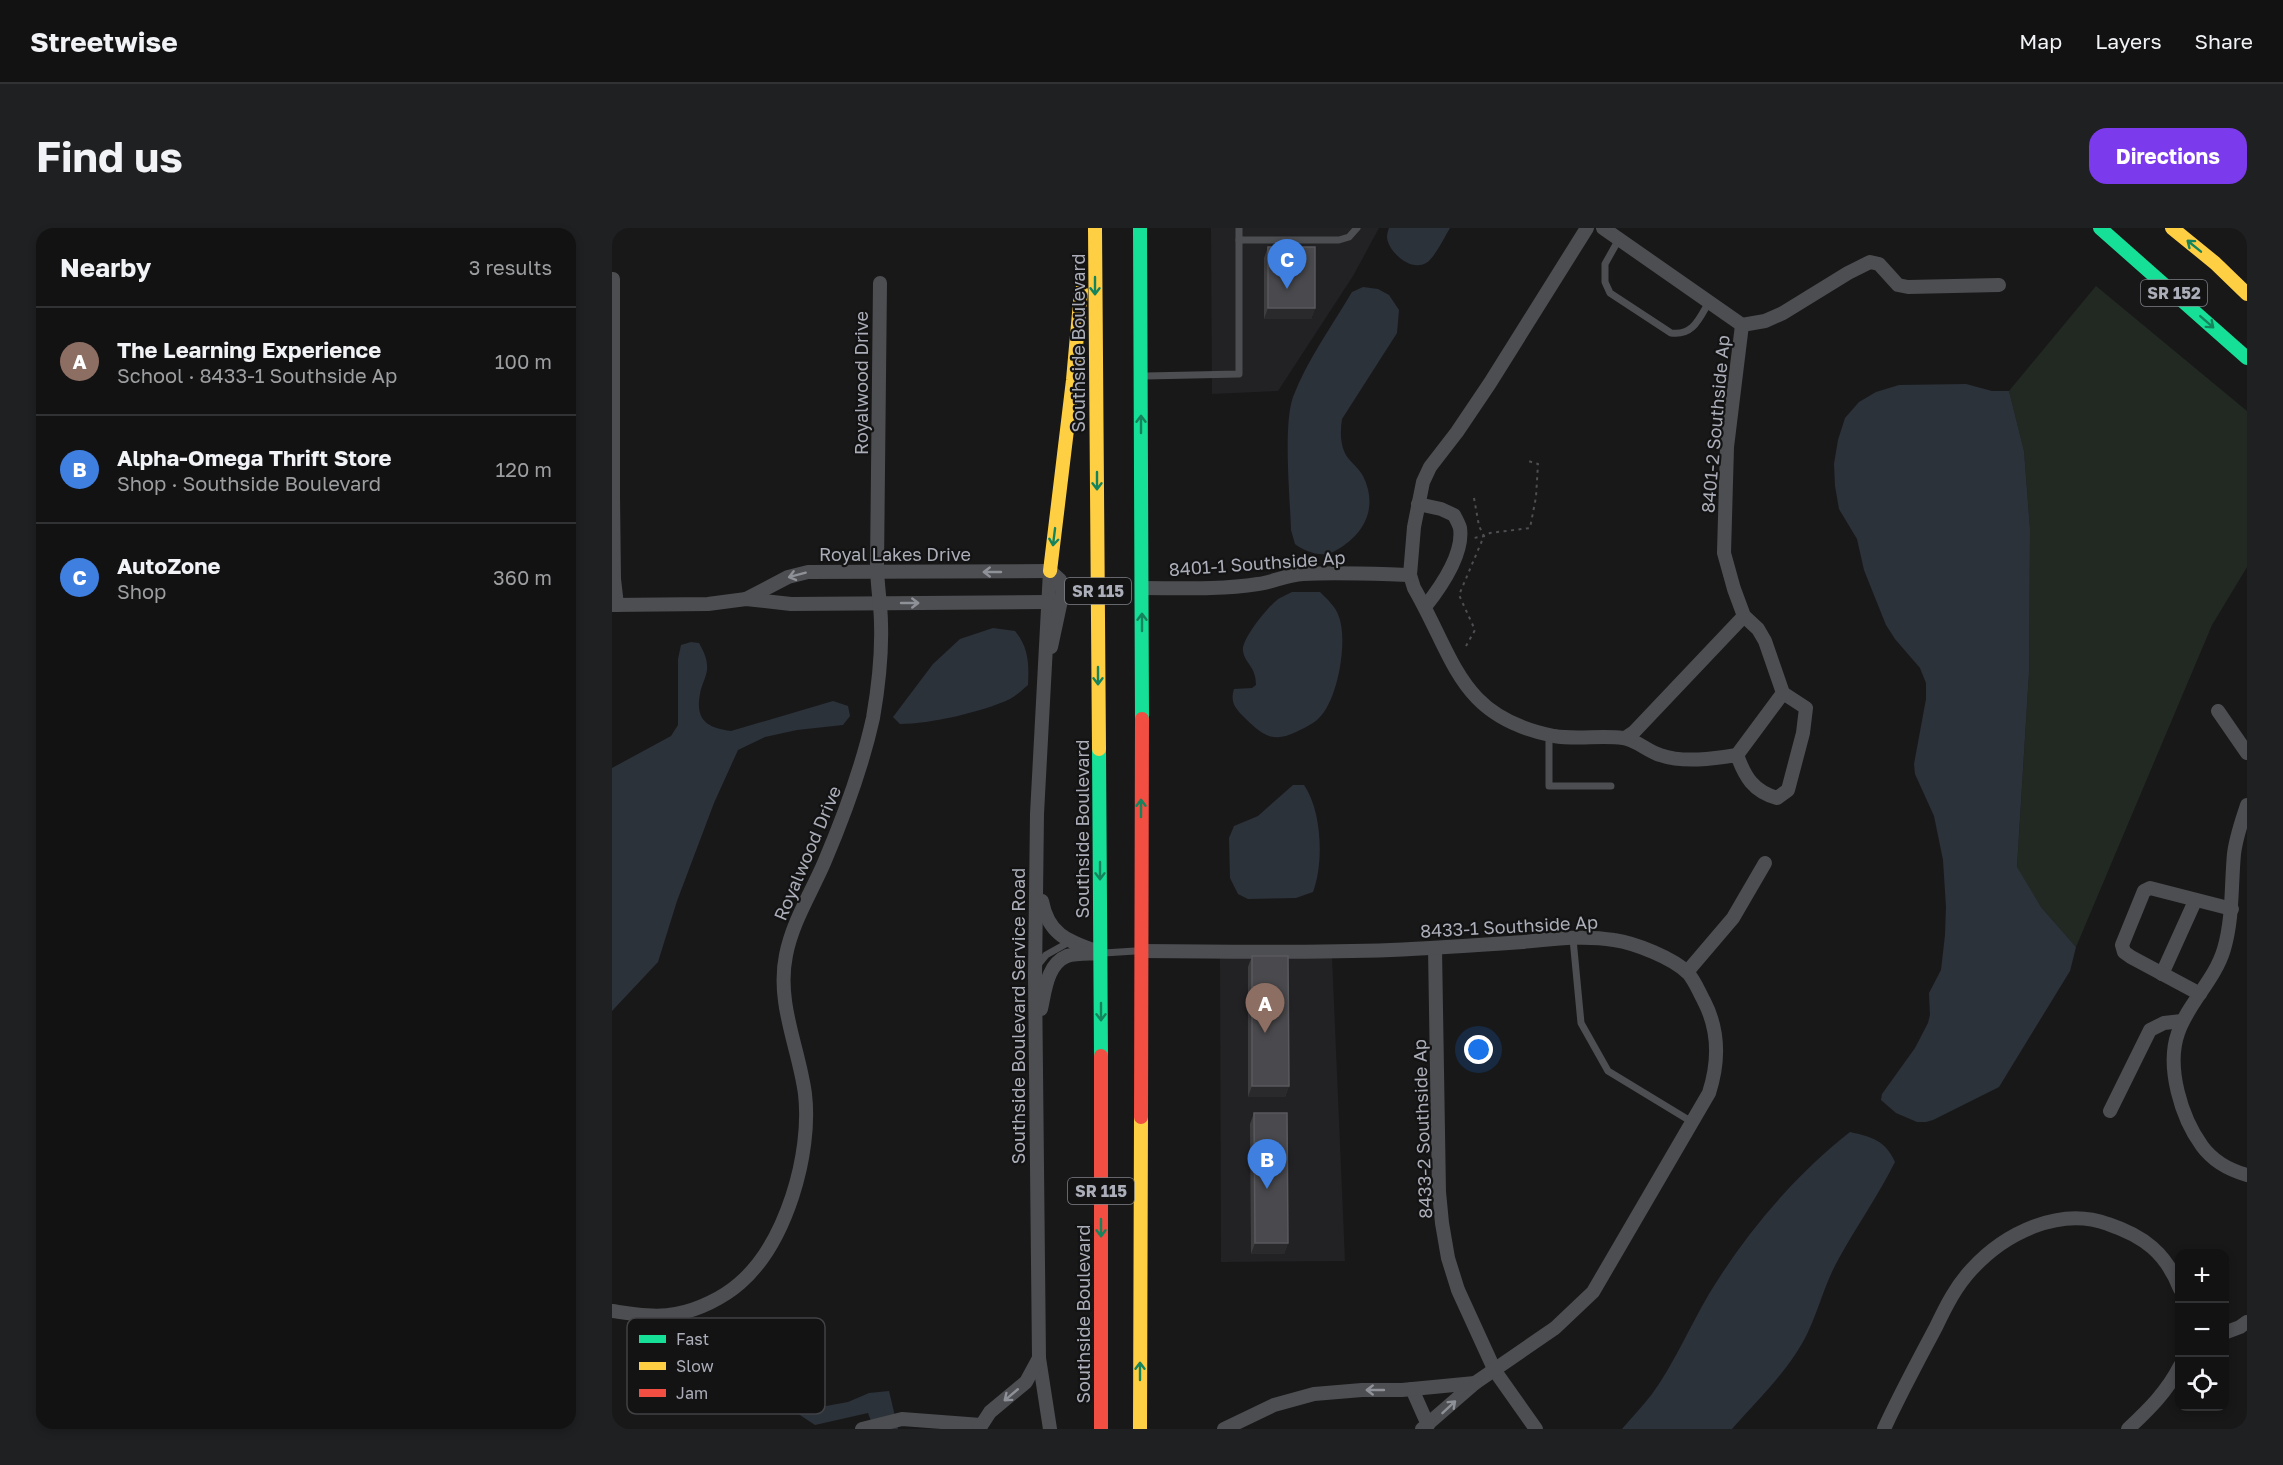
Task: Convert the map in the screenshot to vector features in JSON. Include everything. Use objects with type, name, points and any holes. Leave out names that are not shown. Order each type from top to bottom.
[{"type":"main road","points":[[1050,572],[1073,380],[1086,228]]},
{"type":"main road","name":"Southside Boulevard","points":[[1095,228],[1101,953],[1101,1429]]},
{"type":"main road","name":"SR 115","points":[[1140,228],[1142,1426]]},
{"type":"main road","name":"SR 152","points":[[2100,228],[2247,358]]},
{"type":"main road","name":"SR 152","points":[[2172,228],[2215,263],[2247,294]]},
{"type":"street","points":[[1587,228],[1484,393],[1430,467],[1423,482],[1418,504],[1410,575],[1414,588],[1455,669],[1470,692],[1485,708],[1498,717],[1549,735],[1574,738],[1625,738],[1660,756],[1700,759],[1737,754],[1783,693],[1806,708],[1803,733],[1788,790],[1777,798],[1759,791],[1750,784],[1737,754]]},
{"type":"street","points":[[1603,228],[1742,325]]},
{"type":"street","name":"8401-2 Southside Ap","points":[[1783,693],[1765,641],[1758,629],[1744,616],[1724,553],[1727,447],[1742,325],[1764,321],[1783,313],[1870,262],[1879,264],[1898,285],[1908,287],[1999,285]]},
{"type":"street","points":[[613,279],[614,605]]},
{"type":"street","name":"Royalwood Drive","points":[[612,1311],[652,1316],[676,1314],[701,1306],[729,1292],[763,1255],[797,1182],[804,1152],[805,1095],[784,995],[786,955],[795,927],[854,789],[868,737],[876,689],[881,626],[878,573],[880,283]]},
{"type":"street","points":[[1418,504],[1441,508],[1454,514],[1460,528],[1459,540],[1442,585],[1425,607]]},
{"type":"street","name":"Royal Lakes Drive","points":[[746,599],[788,577],[808,572],[1050,572]]},
{"type":"street","name":"Southside Boulevard Service Road","points":[[1050,572],[1036,867],[1035,969],[1039,1358],[1050,1429]]},
{"type":"street","name":"Southside Boulevard Service Road","points":[[1044,675],[1062,604],[1063,591],[1060,580],[1050,572]]},
{"type":"street","name":"8401-1 Southside Ap","points":[[1142,588],[1218,588],[1260,584],[1304,574],[1410,575]]},
{"type":"street","name":"Royal Lakes Drive","points":[[614,605],[708,604],[746,599],[791,604],[1047,602]]},
{"type":"street","points":[[1625,738],[1634,732],[1744,616]]},
{"type":"street","points":[[2218,711],[2235,739],[2247,753]]},
{"type":"street","points":[[2247,806],[2244,826],[2234,853],[2232,909],[2223,951],[2200,994],[2182,1021],[2173,1052],[2177,1083],[2187,1116],[2202,1146],[2227,1167],[2247,1175]]},
{"type":"street","points":[[1412,1389],[1425,1427],[1475,1383],[1555,1328],[1593,1292],[1709,1093],[1716,1064],[1714,1028],[1709,1010],[1687,972],[1733,918],[1765,863]]},
{"type":"street","points":[[1036,867],[1045,918],[1052,927],[1071,941],[1101,953]]},
{"type":"street","points":[[2200,994],[2124,952],[2122,945],[2144,891],[2151,888],[2232,909]]},
{"type":"street","points":[[2162,974],[2195,901]]},
{"type":"street","name":"8433-1 Southside Ap","points":[[1141,951],[1305,953],[1573,939],[1613,940],[1641,947],[1687,972]]},
{"type":"street","name":"8433-2 Southside Ap","points":[[1435,948],[1438,1138],[1442,1223],[1448,1258],[1458,1290],[1495,1371],[1536,1429]]},
{"type":"street","points":[[1036,1038],[1046,984],[1054,967],[1067,956],[1101,953]]},
{"type":"street","points":[[2110,1111],[2150,1030],[2164,1023],[2182,1021]]},
{"type":"street","points":[[1884,1429],[1955,1290],[1972,1268],[2019,1233],[2056,1220],[2074,1218],[2100,1221],[2127,1230],[2149,1244],[2158,1252],[2175,1281]]},
{"type":"street","points":[[2229,1331],[2240,1328],[2247,1322]]},
{"type":"street","points":[[862,1429],[902,1419],[980,1427],[990,1412],[1026,1382],[1039,1358]]},
{"type":"street","points":[[2128,1429],[2153,1405],[2175,1375]]},
{"type":"street","points":[[1224,1429],[1254,1422],[1274,1406],[1314,1394],[1475,1383]]},
{"type":"lane","points":[[1141,376],[1239,374],[1239,228]]},
{"type":"lane","points":[[1239,240],[1339,240],[1349,237],[1357,228]]},
{"type":"lane","points":[[1619,239],[1605,264],[1605,282],[1610,293],[1671,333],[1678,334],[1694,328],[1709,302]]},
{"type":"lane","points":[[1549,735],[1549,786],[1611,786]]},
{"type":"lane","points":[[1573,939],[1581,1023],[1608,1071],[1692,1122]]},
{"type":"lane","points":[[1035,969],[1046,955],[1071,941]]},
{"type":"lane","points":[[1101,953],[1141,951]]},
{"type":"path","points":[[1459,540],[1530,528],[1536,496],[1538,464],[1525,460]]},
{"type":"path","points":[[1466,646],[1475,630],[1459,595],[1484,536],[1479,526],[1474,498]]},
{"type":"shaded area","points":[[1211,228],[1379,228],[1353,276],[1278,391],[1212,394]]},
{"type":"shaded area","points":[[1389,228],[1450,228],[1432,257],[1426,263],[1414,265],[1401,259],[1391,249],[1387,236]]},
{"type":"shaded area","points":[[2096,286],[2247,411],[2247,567],[2212,625],[2076,947],[2041,907],[2017,868],[2029,672],[2030,529],[2024,451],[2009,391]]},
{"type":"shaded area","points":[[1363,287],[1378,289],[1389,295],[1399,310],[1397,333],[1342,419],[1343,449],[1363,476],[1368,488],[1369,510],[1366,520],[1353,538],[1333,552],[1318,554],[1295,544],[1291,530],[1288,443],[1290,410],[1299,383],[1320,343],[1352,292]]},
{"type":"shaded area","points":[[1966,384],[1992,391],[2009,391],[2024,451],[2030,529],[2029,672],[2017,867],[2041,907],[2076,947],[2070,971],[1999,1087],[1933,1120],[1917,1122],[1896,1113],[1881,1100],[1882,1094],[1915,1048],[1928,1023],[1929,993],[1941,970],[1945,935],[1943,860],[1934,816],[1915,774],[1914,764],[1926,699],[1926,683],[1920,668],[1886,625],[1864,570],[1857,539],[1839,509],[1834,464],[1845,418],[1859,402],[1876,392],[1899,385]]},
{"type":"shaded area","points":[[1292,592],[1320,592],[1334,607],[1342,627],[1342,655],[1331,698],[1319,718],[1293,733],[1283,737],[1273,737],[1259,731],[1241,714],[1234,704],[1233,694],[1234,689],[1252,688],[1256,685],[1256,679],[1243,651],[1250,632],[1279,598]]},
{"type":"shaded area","points":[[993,628],[1015,631],[1023,644],[1027,656],[1028,685],[1017,695],[985,708],[926,722],[900,724],[893,717],[933,664],[960,639]]},
{"type":"shaded area","points":[[691,642],[699,643],[706,659],[707,670],[699,710],[705,721],[715,728],[731,731],[833,701],[848,706],[850,716],[843,725],[797,730],[765,737],[738,750],[714,803],[677,901],[658,962],[612,1011],[612,768],[671,736],[678,725],[678,659],[681,645]]},
{"type":"shaded area","points":[[1293,785],[1304,785],[1315,809],[1318,823],[1319,867],[1313,892],[1296,898],[1248,899],[1238,894],[1230,878],[1229,838],[1234,826],[1258,816]]},
{"type":"shaded area","points":[[1220,957],[1332,957],[1345,1261],[1221,1262]]},
{"type":"shaded area","points":[[1850,1132],[1882,1144],[1895,1162],[1838,1260],[1808,1332],[1784,1371],[1732,1429],[1622,1429],[1660,1382],[1723,1271],[1755,1228],[1790,1187]]},
{"type":"shaded area","points":[[889,1391],[898,1429],[874,1429],[868,1413],[815,1425],[798,1414],[825,1414],[825,1406],[848,1402],[869,1393]]},
{"type":"building","points":[[1268,247],[1315,247],[1315,308],[1268,308]]},
{"type":"building","points":[[1252,956],[1288,956],[1289,1086],[1252,1086]]},
{"type":"building","points":[[1254,1113],[1287,1113],[1288,1243],[1255,1243]]},
{"type":"traffic: fast","points":[[1140,228],[1142,719]]},
{"type":"traffic: fast","points":[[2100,228],[2247,358]]},
{"type":"traffic: fast","points":[[1099,749],[1101,1056]]},
{"type":"traffic: slow","points":[[1095,228],[1099,749]]},
{"type":"traffic: slow","points":[[2172,228],[2215,263],[2247,294]]},
{"type":"traffic: slow","points":[[1050,571],[1073,380],[1081,291]]},
{"type":"traffic: slow","points":[[1140,1429],[1141,1117]]},
{"type":"traffic: jam","points":[[1141,1117],[1142,719]]},
{"type":"traffic: jam","points":[[1101,1056],[1101,1429]]},
{"type":"place","name":"AutoZone","points":[[1287,289]]},
{"type":"place","name":"The Learning Experience","points":[[1265,1033]]},
{"type":"place","name":"Alpha-Omega Thrift Store","points":[[1267,1189]]}]
